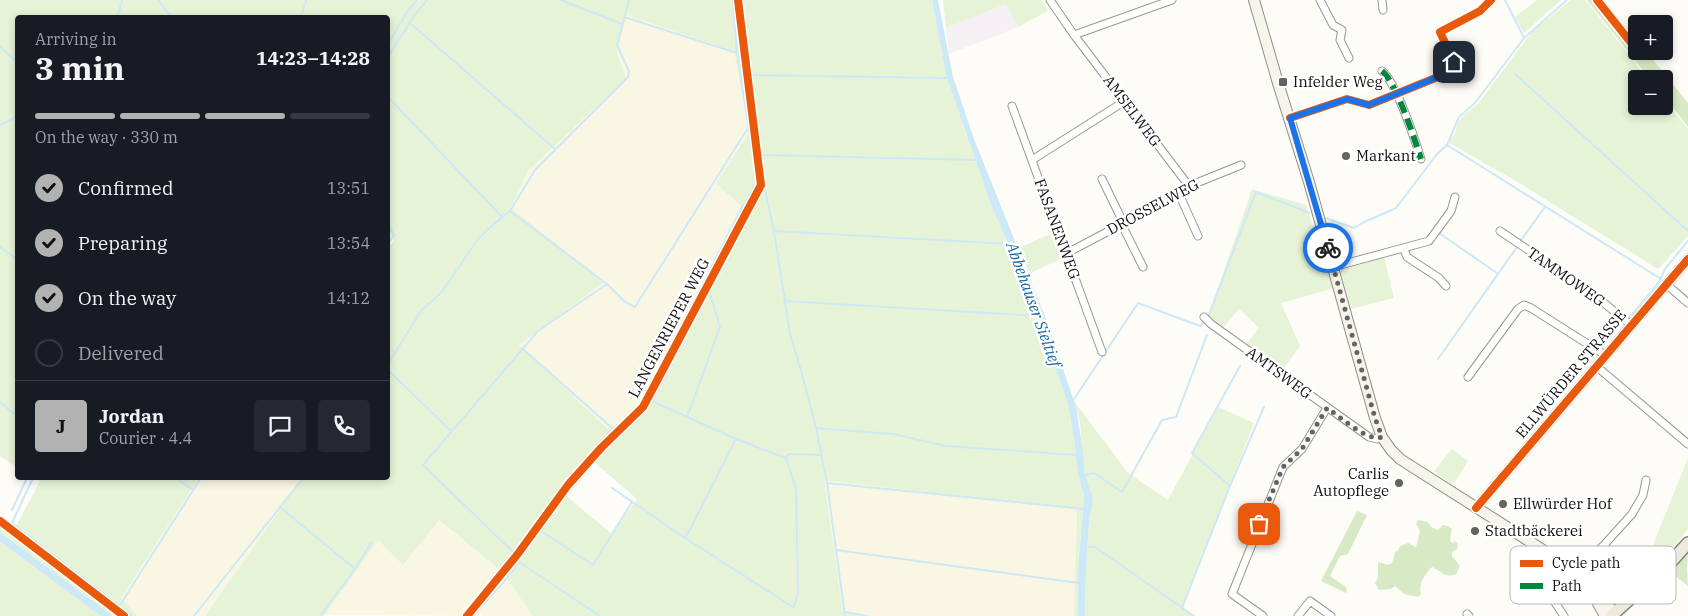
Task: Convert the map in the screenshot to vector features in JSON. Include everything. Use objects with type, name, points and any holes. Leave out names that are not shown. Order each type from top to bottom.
[{"type":"main road","points":[[1255,0],[1382,437],[1391,450],[1410,467],[1537,546]]},
{"type":"main road","points":[[1676,556],[1688,543]]},
{"type":"main road","points":[[1602,604],[1611,615],[1623,604]]},
{"type":"street","name":"LANGENRIEPER WEG","points":[[467,616],[517,555],[568,485],[601,448],[643,408],[761,185],[738,0]]},
{"type":"street","name":"AMSELWEG","points":[[1050,0],[1074,35],[1190,186]]},
{"type":"street","points":[[1074,35],[1172,0]]},
{"type":"street","points":[[1320,0],[1334,25],[1342,30],[1340,40],[1349,58]]},
{"type":"street","points":[[1382,0],[1383,10]]},
{"type":"street","points":[[1290,118],[1347,99],[1369,105],[1450,72],[1454,62],[1440,32],[1480,10],[1491,0]]},
{"type":"street","points":[[1382,71],[1386,74],[1396,94],[1421,159]]},
{"type":"street","points":[[1032,160],[1125,101]]},
{"type":"street","name":"FASANENWEG","points":[[1012,106],[1102,352]]},
{"type":"street","name":"DROSSELWEG","points":[[1067,252],[1179,194],[1190,186],[1241,165]]},
{"type":"street","points":[[1102,179],[1143,267]]},
{"type":"street","points":[[1179,194],[1198,236]]},
{"type":"street","points":[[1333,267],[1429,241],[1451,211],[1455,197]]},
{"type":"street","name":"TAMMOWEG","points":[[1500,231],[1588,290],[1631,325]]},
{"type":"street","points":[[1404,249],[1407,257],[1439,278],[1446,286]]},
{"type":"street","name":"ELLWÜRDER STRASSE","points":[[1476,508],[1688,259]]},
{"type":"street","points":[[1666,284],[1688,303]]},
{"type":"street","points":[[1468,377],[1518,309],[1524,305],[1605,355]]},
{"type":"street","name":"AMTSWEG","points":[[1204,317],[1211,324],[1369,437],[1377,439],[1382,437]]},
{"type":"street","points":[[1596,366],[1688,444]]},
{"type":"street","points":[[1263,616],[1232,594],[1283,467],[1302,449],[1327,408]]},
{"type":"street","points":[[1603,546],[1632,514],[1643,495],[1646,480]]},
{"type":"street","points":[[0,521],[124,616]]},
{"type":"street","points":[[1298,616],[1310,601],[1331,616]]},
{"type":"street","points":[[1556,604],[1564,616]]},
{"type":"shaded area","points":[[1006,4],[1018,27],[949,54],[946,28]]},
{"type":"shaded area","points":[[627,15],[734,51],[750,131],[716,184],[747,211],[651,399],[611,433],[519,345],[604,282],[511,208],[528,171],[626,78],[617,53]]},
{"type":"shaded area","points":[[198,480],[301,480],[205,616],[138,616],[121,599]]},
{"type":"shaded area","points":[[824,480],[1077,510],[1074,616],[866,616],[843,612]]},
{"type":"shaded area","points":[[438,520],[501,571],[533,616],[323,615],[378,539]]},
{"type":"green space","points":[[0,0],[932,0],[946,75],[991,205],[1024,278],[1068,404],[1078,474],[1084,496],[1078,571],[1078,616],[1074,616],[1077,510],[824,480],[843,612],[866,616],[533,616],[501,571],[439,520],[403,565],[378,540],[324,616],[205,616],[301,480],[390,480],[390,246],[394,241],[390,234],[390,15],[15,15],[15,466],[0,456]],"holes":[[[627,15],[734,51],[750,131],[716,184],[747,211],[651,399],[611,432],[519,345],[604,282],[511,208],[528,171],[626,78],[617,53]],[[594,462],[637,499],[612,534],[565,495]]]},
{"type":"green space","points":[[943,0],[1042,0],[1048,11],[1018,27],[1006,4],[946,28]]},
{"type":"green space","points":[[1537,0],[1561,0],[1524,33],[1515,17]]},
{"type":"green space","points":[[1571,0],[1585,0],[1628,54],[1628,60],[1633,60],[1641,70],[1628,70],[1628,115],[1673,115],[1673,110],[1688,129],[1688,236],[1658,269],[1524,186],[1448,142],[1455,134],[1458,122],[1477,105],[1532,32]]},
{"type":"green space","points":[[1587,0],[1604,0],[1628,29],[1628,51]]},
{"type":"green space","points":[[1635,60],[1653,60],[1661,70],[1643,70]]},
{"type":"green space","points":[[1673,84],[1688,103],[1688,127],[1673,108]]},
{"type":"green space","points":[[1252,189],[1306,205],[1334,288],[1281,303],[1300,346],[1280,373],[1243,348],[1259,328],[1239,309],[1222,329],[1208,317]]},
{"type":"green space","points":[[1050,234],[1061,259],[1028,274],[1021,247]]},
{"type":"green space","points":[[1384,257],[1394,298],[1351,309],[1340,268]]},
{"type":"green space","points":[[1073,400],[1128,473],[1168,500],[1218,407],[1254,423],[1182,607],[1195,616],[1085,616],[1089,522],[1093,499],[1084,470],[1080,423]]},
{"type":"green space","points":[[1452,449],[1468,461],[1453,485],[1434,471]]},
{"type":"green space","points":[[1688,458],[1688,529],[1674,546],[1653,545]]},
{"type":"green space","points":[[38,480],[198,480],[121,598],[138,616],[0,616],[0,519],[14,530],[40,481]]},
{"type":"green space","points":[[1357,511],[1367,515],[1348,554],[1340,556],[1330,576],[1347,588],[1346,593],[1321,581]]},
{"type":"green space","points":[[1418,520],[1428,522],[1431,527],[1438,530],[1443,525],[1452,529],[1450,541],[1453,543],[1455,541],[1458,544],[1457,549],[1452,552],[1452,556],[1460,566],[1456,574],[1449,576],[1432,567],[1423,579],[1420,587],[1421,594],[1418,597],[1404,594],[1395,586],[1391,589],[1379,590],[1375,583],[1378,577],[1378,562],[1388,565],[1392,563],[1395,552],[1398,551],[1400,546],[1408,543],[1416,547],[1420,531],[1416,524]]},
{"type":"green space","points":[[1688,550],[1688,586],[1676,577],[1676,563]]},
{"type":"water","name":"Abbehauser Sieltief","points":[[932,0],[938,0],[953,77],[974,139],[1045,316],[1076,407],[1084,470],[1093,499],[1089,522],[1085,616],[1078,616],[1078,571],[1084,496],[1078,474],[1068,404],[1024,278],[991,205],[946,75]]},
{"type":"waterway","points":[[117,15],[122,0]]},
{"type":"waterway","points":[[158,0],[170,15]]},
{"type":"waterway","points":[[302,15],[306,0]]},
{"type":"waterway","points":[[390,41],[407,12],[417,0]]},
{"type":"waterway","points":[[390,54],[414,16],[427,0]]},
{"type":"waterway","points":[[561,0],[622,24]]},
{"type":"waterway","points":[[390,361],[421,311],[441,293],[478,239],[510,211],[535,170],[628,77],[629,71],[617,45],[629,0]]},
{"type":"waterway","points":[[658,372],[740,211],[757,182],[737,53],[733,0]]},
{"type":"waterway","points":[[1505,0],[1524,38]]},
{"type":"waterway","points":[[1326,218],[1354,228],[1396,208],[1437,154],[1447,145],[1459,117],[1475,103],[1524,38],[1567,0]]},
{"type":"waterway","points":[[624,17],[737,53]]},
{"type":"waterway","points":[[410,23],[555,149]]},
{"type":"waterway","points":[[0,47],[15,60]]},
{"type":"waterway","points":[[1515,74],[1688,231]]},
{"type":"waterway","points":[[750,75],[948,78]]},
{"type":"waterway","points":[[390,99],[502,217]]},
{"type":"waterway","points":[[0,125],[15,118]]},
{"type":"waterway","points":[[510,211],[607,284],[625,302],[635,307],[748,128]]},
{"type":"waterway","points":[[1447,145],[1661,279]]},
{"type":"waterway","points":[[760,149],[761,161]]},
{"type":"waterway","points":[[761,155],[978,160]]},
{"type":"waterway","points":[[764,186],[774,231],[790,334],[816,428],[827,483],[845,616]]},
{"type":"waterway","points":[[687,417],[720,327],[709,290],[764,188]]},
{"type":"waterway","points":[[1208,317],[1256,192],[1308,212]]},
{"type":"waterway","points":[[1521,240],[1545,207]]},
{"type":"waterway","points":[[390,228],[394,235],[390,241]]},
{"type":"waterway","name":"Abbehauser Sieltief","points":[[774,231],[1011,244]]},
{"type":"waterway","points":[[1439,233],[1497,273]]},
{"type":"waterway","points":[[1630,317],[1659,282],[1665,269],[1688,241]]},
{"type":"waterway","points":[[0,247],[15,258]]},
{"type":"waterway","points":[[1438,359],[1517,247]]},
{"type":"waterway","points":[[513,552],[423,465],[538,331],[607,284]]},
{"type":"waterway","name":"Abbehauser Sieltief","points":[[784,301],[1039,316]]},
{"type":"waterway","points":[[1072,402],[1138,303],[1200,326],[1205,321]]},
{"type":"waterway","points":[[524,554],[563,499],[598,458],[643,415],[691,326]]},
{"type":"waterway","points":[[1085,475],[1094,473],[1122,492],[1162,420],[1176,417],[1207,335]]},
{"type":"waterway","points":[[522,348],[612,428]]},
{"type":"waterway","points":[[1230,486],[1192,453],[1240,366]]},
{"type":"waterway","points":[[390,372],[451,431]]},
{"type":"waterway","points":[[635,410],[645,396]]},
{"type":"waterway","points":[[652,401],[736,439],[786,458],[789,454],[821,455]]},
{"type":"waterway","points":[[0,402],[15,414]]},
{"type":"waterway","points":[[1182,608],[1230,486],[1264,407]]},
{"type":"waterway","points":[[499,572],[568,479],[612,429],[626,419]]},
{"type":"waterway","points":[[816,428],[893,434],[946,446],[1076,455]]},
{"type":"waterway","points":[[686,537],[736,439]]},
{"type":"waterway","points":[[612,488],[685,538],[793,607],[798,592],[796,489],[786,458]]},
{"type":"waterway","points":[[12,510],[26,480]]},
{"type":"waterway","points":[[32,480],[12,523],[132,616]]},
{"type":"waterway","points":[[179,480],[192,489]]},
{"type":"waterway","points":[[120,605],[200,480]]},
{"type":"waterway","points":[[194,616],[301,480]]},
{"type":"waterway","points":[[827,483],[1085,509]]},
{"type":"waterway","points":[[541,531],[593,565],[632,502]]},
{"type":"waterway","points":[[281,508],[355,569]]},
{"type":"waterway","points":[[0,537],[107,616]]},
{"type":"waterway","points":[[320,616],[355,569],[371,543]]},
{"type":"waterway","points":[[1085,547],[1095,547],[1194,616]]},
{"type":"waterway","points":[[836,550],[1079,583]]},
{"type":"waterway","points":[[473,616],[519,562],[600,616]]},
{"type":"waterway","points":[[463,616],[474,603]]},
{"type":"waterway","points":[[845,612],[867,616]]},
{"type":"marked path","points":[[1382,71],[1399,99],[1421,159]]},
{"type":"cycle path","points":[[467,616],[517,555],[568,485],[601,448],[643,407],[761,185],[738,0]]},
{"type":"cycle path","points":[[1290,118],[1347,99],[1369,105],[1450,72],[1454,62],[1440,32],[1480,11],[1491,0]]},
{"type":"cycle path","points":[[1597,0],[1628,39]]},
{"type":"cycle path","points":[[1476,508],[1688,259]]},
{"type":"cycle path","points":[[0,521],[124,616]]},
{"type":"way so far","points":[[1259,524],[1283,467],[1302,449],[1327,408],[1369,437],[1377,439],[1382,437],[1378,429],[1328,248]]},
{"type":"place","name":"Infelder Weg","points":[[1283,82]]},
{"type":"place","name":"Markant","points":[[1346,156]]},
{"type":"place","name":"Carlis Autopflege","points":[[1399,483]]},
{"type":"place","name":"Ellwürder Hof","points":[[1503,504]]},
{"type":"place","name":"Stadtbäckerei","points":[[1475,531]]},
{"type":"route","points":[[1328,248],[1290,118],[1347,99],[1369,105],[1450,72],[1454,62]]}]
